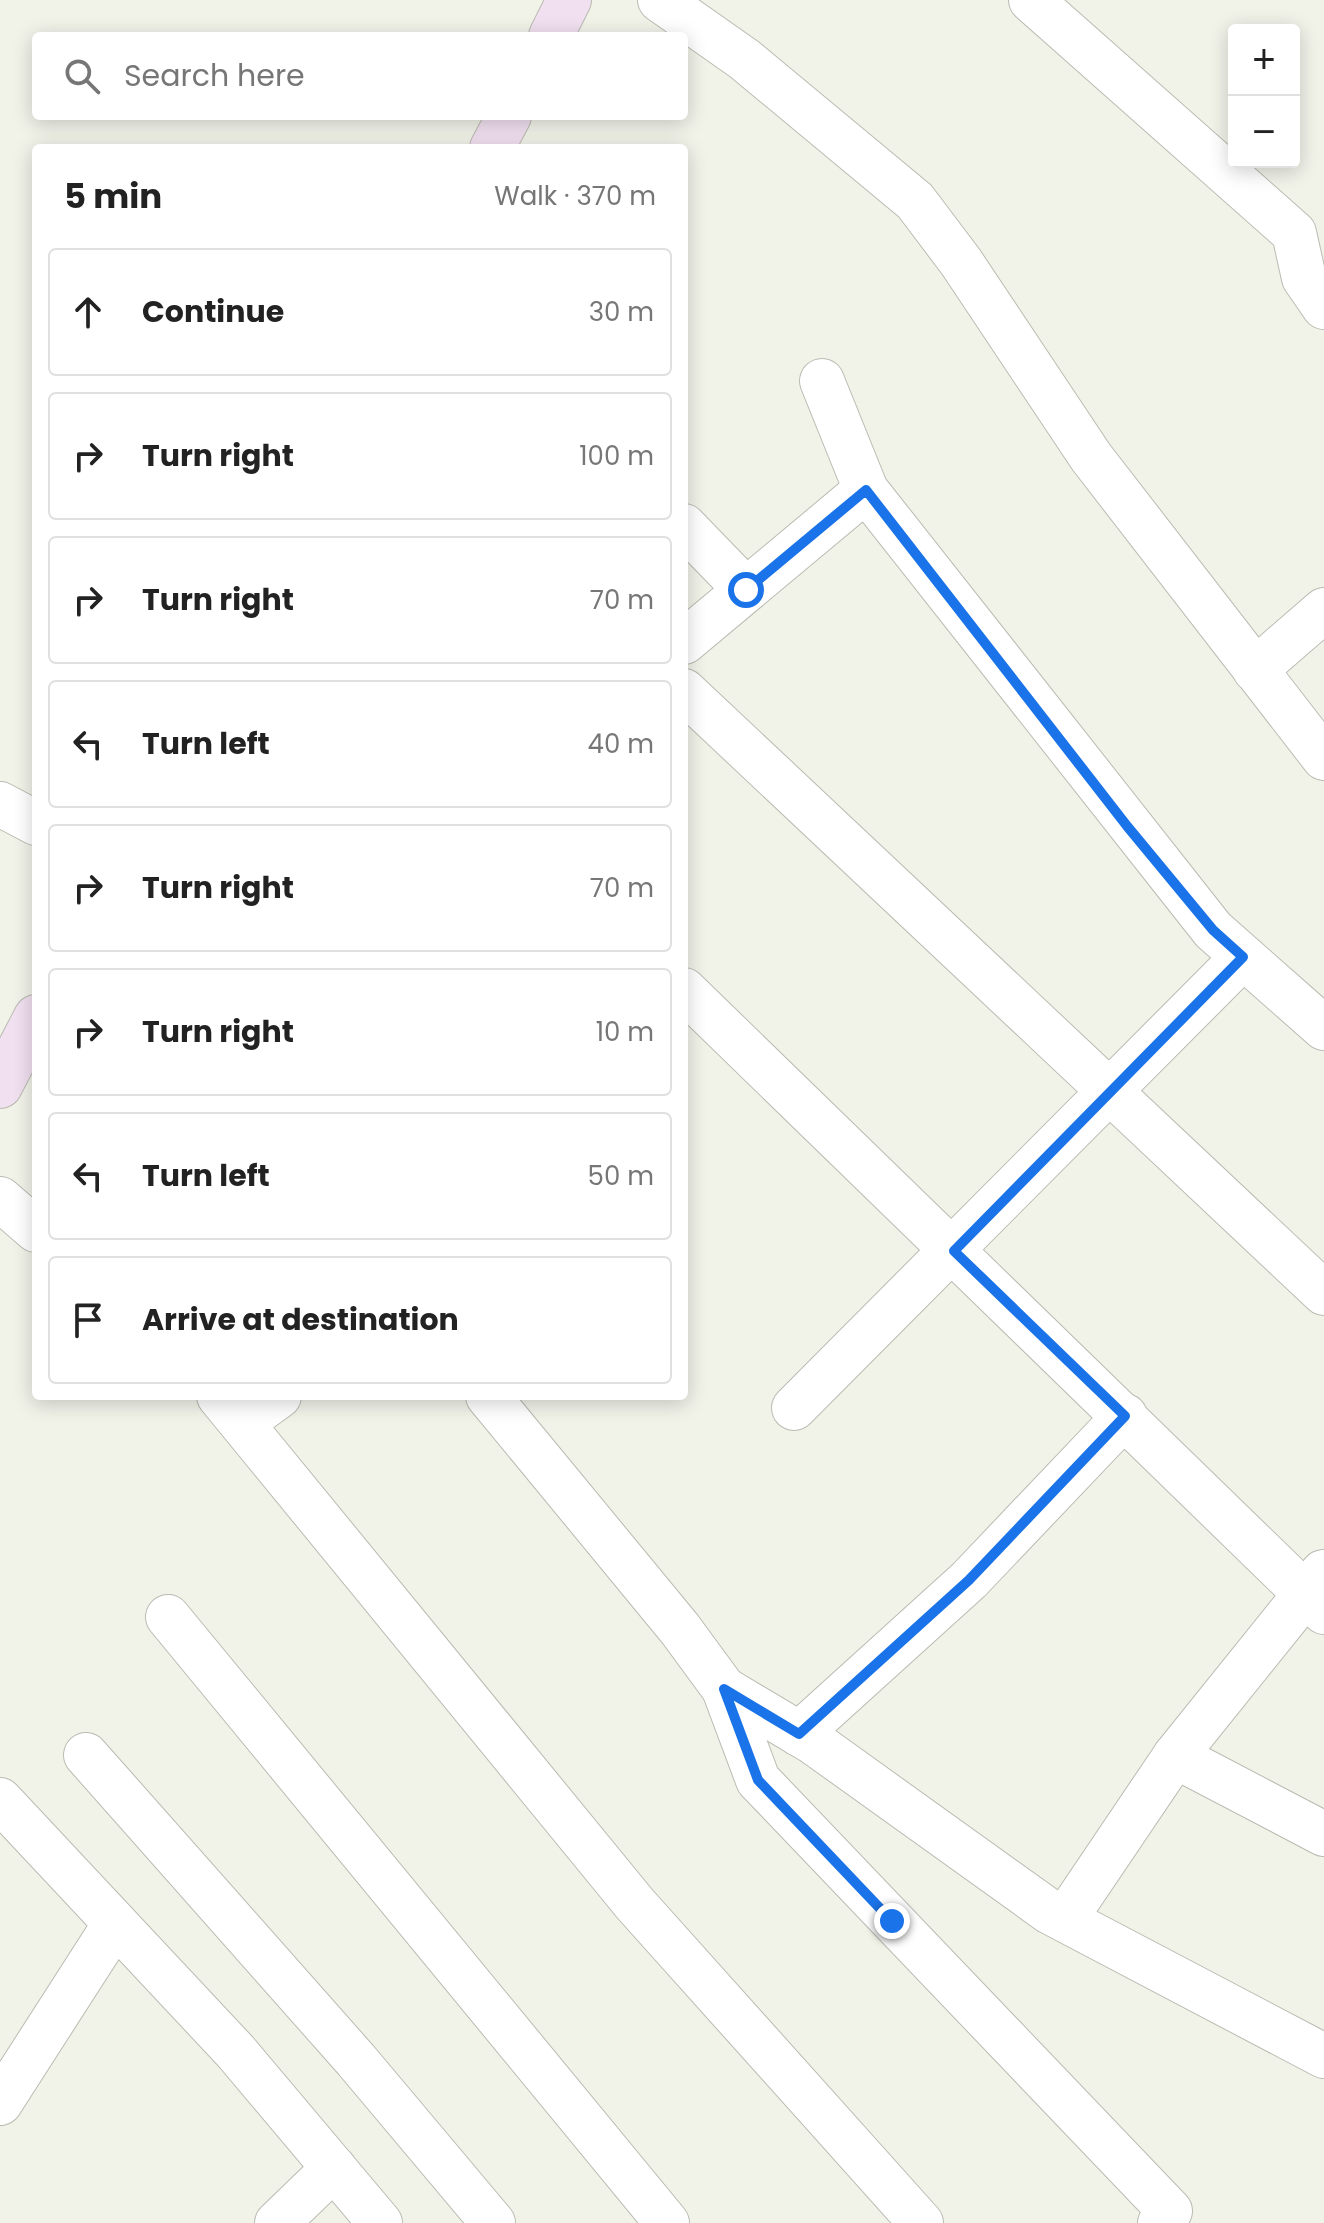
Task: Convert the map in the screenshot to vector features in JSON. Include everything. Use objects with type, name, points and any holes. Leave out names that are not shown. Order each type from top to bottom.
[{"type":"street","points":[[553,32],[569,0]]},
{"type":"street","points":[[660,0],[744,59],[915,201],[961,262],[1091,457],[1324,758]]},
{"type":"street","points":[[1031,0],[1294,233],[1317,280]]},
{"type":"street","points":[[494,144],[507,120]]},
{"type":"street","points":[[822,381],[866,490],[1127,826],[1213,930],[1324,1028]]},
{"type":"street","points":[[688,639],[866,490]]},
{"type":"street","points":[[688,530],[746,590]]},
{"type":"street","points":[[1255,670],[1324,610]]},
{"type":"street","points":[[688,695],[1324,1293]]},
{"type":"street","points":[[0,804],[32,821]]},
{"type":"street","points":[[794,1408],[954,1251],[1243,957]]},
{"type":"street","points":[[688,994],[1125,1416],[1318,1592],[1175,1756],[1065,1919]]},
{"type":"street","points":[[3,1072],[32,1024]]},
{"type":"street","points":[[0,1199],[32,1227]]},
{"type":"street","points":[[265,1400],[230,1410],[635,1904],[921,2223]]},
{"type":"street","points":[[491,1400],[680,1629],[724,1689],[758,1780],[1170,2211],[1160,2223]]},
{"type":"street","points":[[799,1734],[969,1580],[1125,1416]]},
{"type":"street","points":[[168,1617],[667,2223]]},
{"type":"street","points":[[724,1689],[799,1734],[1065,1919],[1324,2056]]},
{"type":"street","points":[[86,1755],[356,2060],[493,2223]]},
{"type":"street","points":[[1175,1756],[1324,1834]]},
{"type":"street","points":[[0,1800],[236,2052],[380,2223]]},
{"type":"street","points":[[0,2103],[115,1924]]},
{"type":"street","points":[[277,2223],[334,2168]]},
{"type":"route","points":[[746,590],[866,490],[1127,826],[1213,930],[1243,957],[954,1251],[1125,1416],[969,1580],[921,1620],[799,1734],[724,1689],[758,1780],[892,1921]]}]
